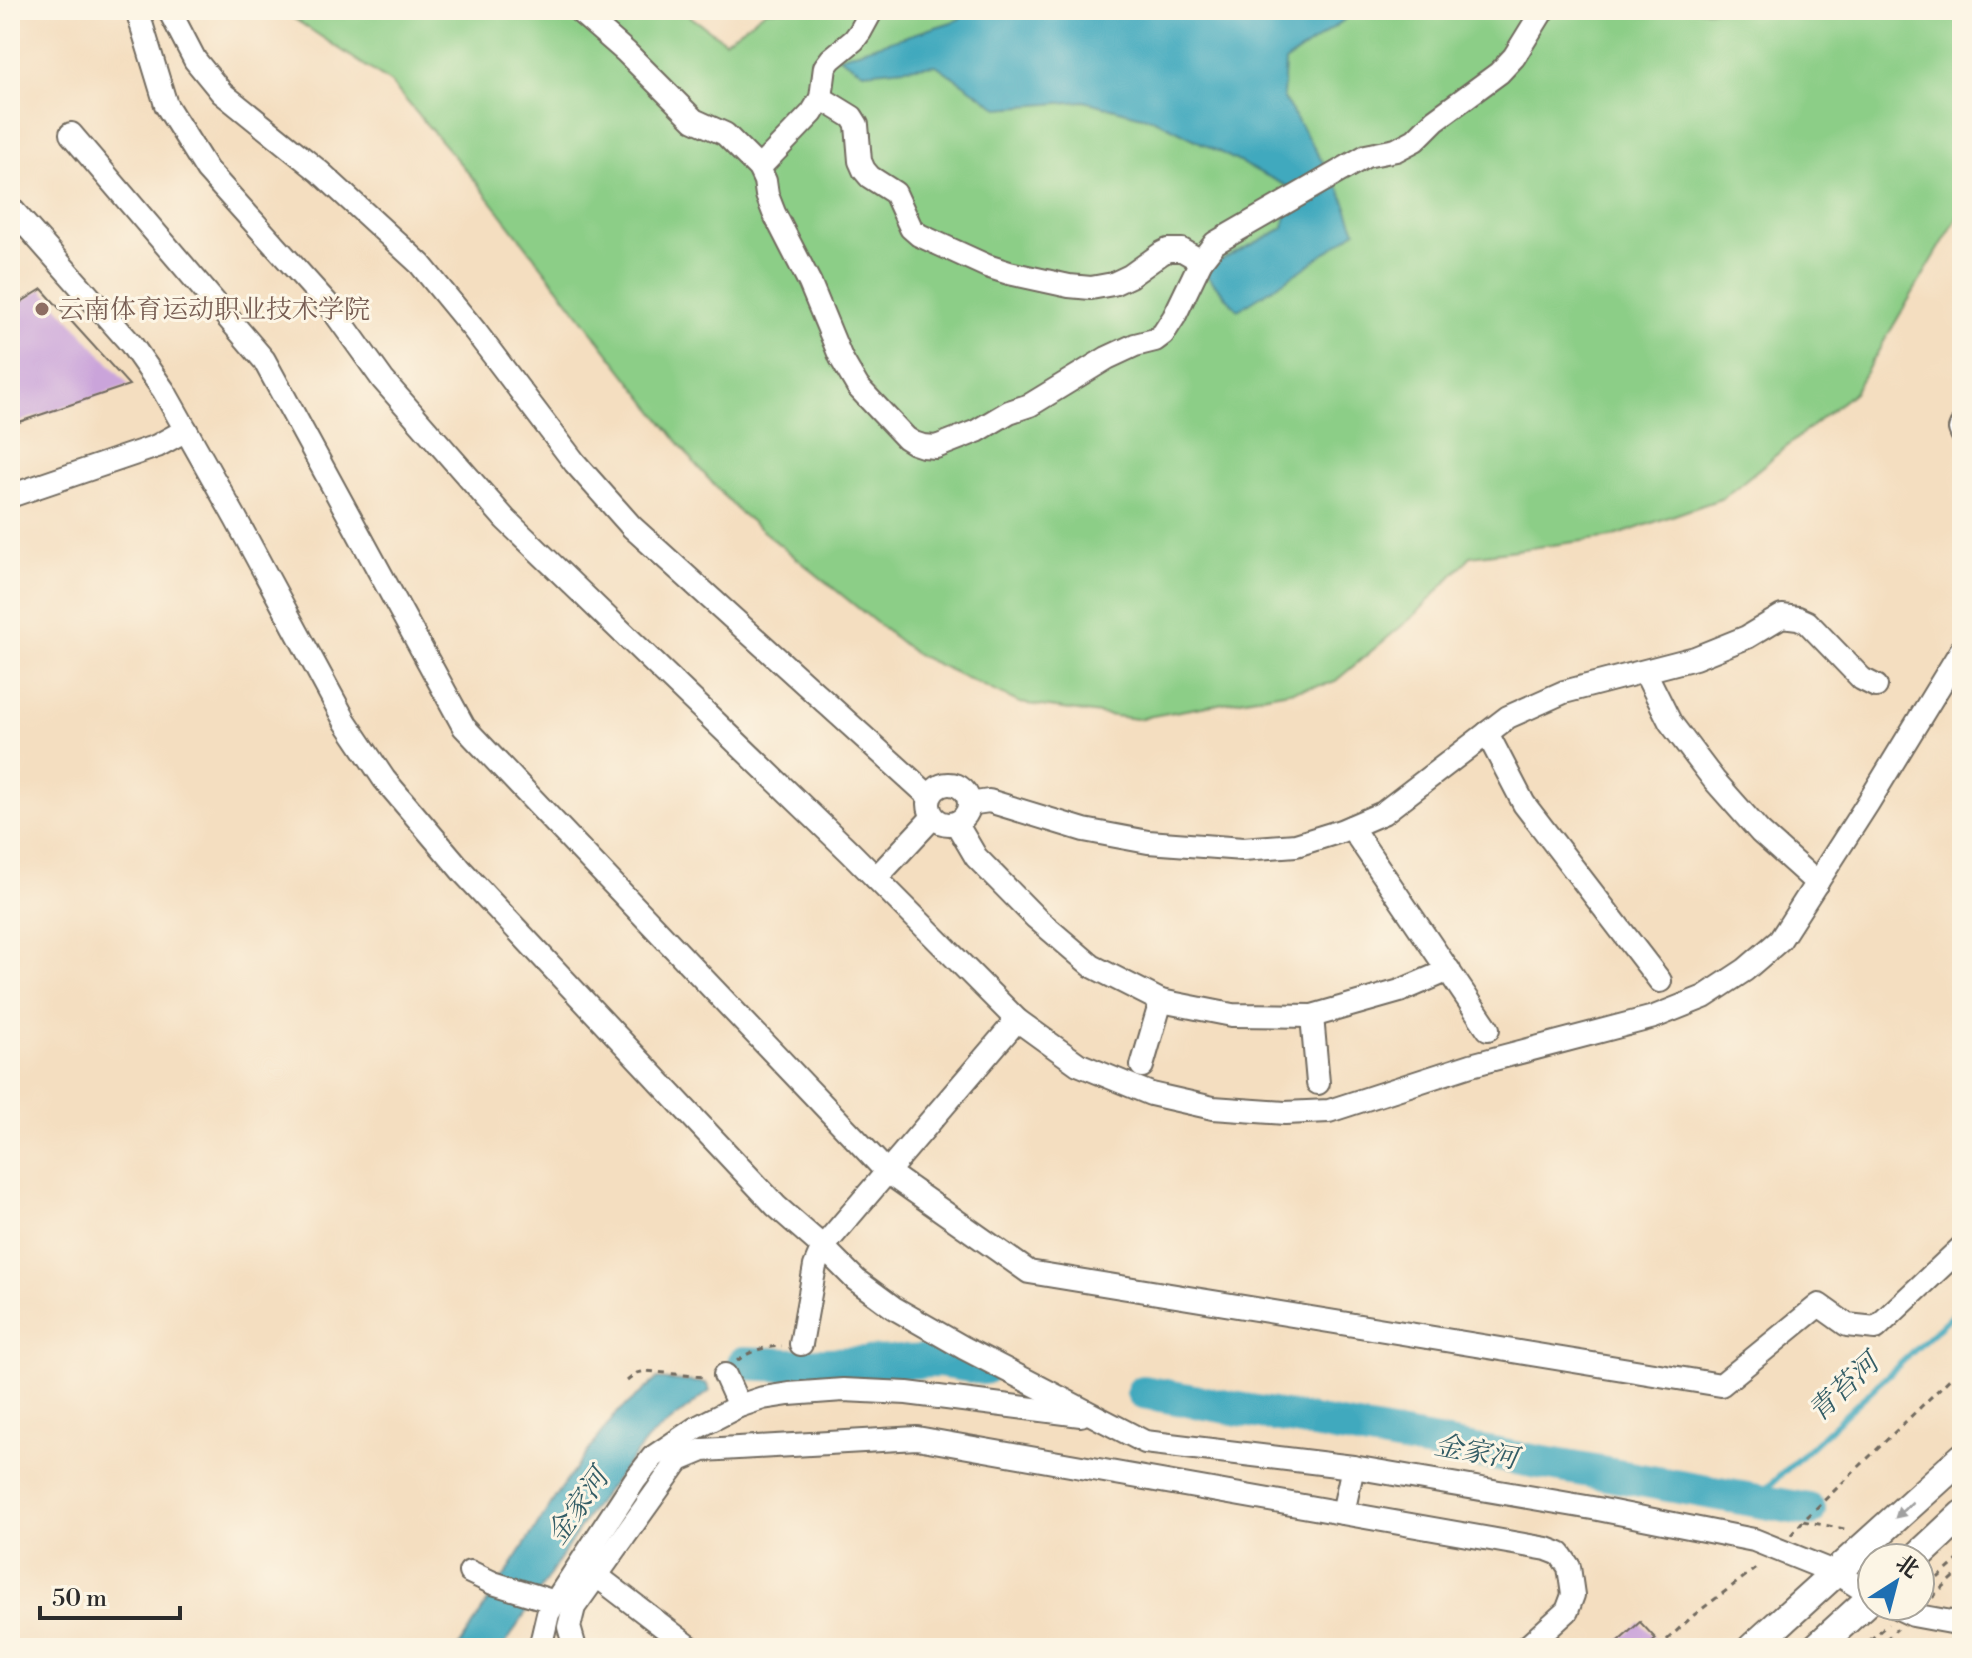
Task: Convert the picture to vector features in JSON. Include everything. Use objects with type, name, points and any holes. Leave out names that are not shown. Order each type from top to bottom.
[{"type":"main road","points":[[1752,1648],[1962,1458]]},
{"type":"main road","points":[[1933,1542],[1962,1515]]},
{"type":"main road","points":[[1816,1648],[1856,1611]]},
{"type":"street","points":[[137,10],[166,105],[207,170],[332,309],[383,380],[505,519],[876,878],[1017,1020],[1078,1064],[1151,1094],[1213,1108],[1285,1113],[1329,1111],[1471,1065],[1654,1017],[1704,997],[1745,970],[1780,940],[1962,649]]},
{"type":"street","points":[[169,10],[195,60],[222,93],[320,172],[420,264],[575,463],[632,527],[932,807],[942,824],[956,823],[967,814],[969,804],[964,791],[949,784],[934,791],[932,807],[876,878]]},
{"type":"street","points":[[578,10],[626,52],[694,120],[725,134],[759,168],[774,213],[810,283],[841,358],[858,387],[906,438],[923,446],[936,447],[1030,405],[1107,358],[1155,340],[1174,317],[1201,261],[1215,243],[1366,156],[1396,150],[1415,140],[1435,120],[1499,73],[1514,57],[1543,10]]},
{"type":"street","points":[[759,168],[812,113],[821,98],[825,67],[854,40],[872,10]]},
{"type":"street","points":[[821,98],[852,117],[857,125],[860,161],[864,170],[895,193],[911,228],[919,235],[987,266],[1059,285],[1091,288],[1113,284],[1130,276],[1168,250],[1182,250],[1201,261]]},
{"type":"street","points":[[71,134],[264,360],[464,727],[887,1172],[1029,1272],[1721,1385],[1819,1305],[1847,1325],[1876,1328],[1962,1247]]},
{"type":"street","points":[[10,207],[131,344],[164,391],[345,721],[384,779],[472,883],[776,1206],[856,1280],[894,1308],[964,1348],[1145,1442],[1353,1467],[1598,1509],[1754,1540],[1836,1573],[1856,1586]]},
{"type":"street","points":[[1962,424],[1962,434]]},
{"type":"street","points":[[10,496],[157,446],[186,430]]},
{"type":"street","points":[[969,804],[989,801],[1084,830],[1148,842],[1243,849],[1296,845],[1383,813],[1508,717],[1564,692],[1695,658],[1747,637],[1782,616],[1807,622],[1862,679],[1876,686]]},
{"type":"street","points":[[1645,672],[1670,722],[1714,780],[1760,832],[1817,883]]},
{"type":"street","points":[[1487,733],[1524,804],[1660,981]]},
{"type":"street","points":[[956,823],[976,857],[1036,918],[1092,966],[1161,1001],[1232,1015],[1312,1016],[1400,991],[1449,970]]},
{"type":"street","points":[[1351,827],[1488,1029]]},
{"type":"street","points":[[1142,1066],[1161,1001]]},
{"type":"street","points":[[1312,1016],[1318,1083]]},
{"type":"street","points":[[801,1344],[815,1266],[823,1247],[1017,1020]]},
{"type":"street","points":[[725,1375],[739,1406]]},
{"type":"street","points":[[540,1648],[548,1614],[547,1599],[653,1457],[696,1428],[739,1406],[789,1394],[843,1390],[907,1393],[1094,1416]]},
{"type":"street","points":[[575,1648],[569,1627],[574,1607],[679,1460],[703,1450],[917,1438],[1547,1549],[1560,1554],[1569,1567],[1573,1595],[1567,1611],[1526,1648]]},
{"type":"street","points":[[1140,1477],[1145,1442]]},
{"type":"street","points":[[1343,1513],[1353,1467]]},
{"type":"street","points":[[470,1572],[493,1583],[547,1599]]},
{"type":"street","points":[[597,1576],[691,1648]]},
{"type":"street","points":[[1936,1619],[1962,1624]]},
{"type":"path","points":[[1658,1648],[1694,1615],[1778,1551],[1803,1521],[1962,1367]]},
{"type":"path","points":[[1936,1580],[1962,1556]]},
{"type":"path","points":[[1861,1648],[1885,1622]]},
{"type":"green space","points":[[281,10],[681,10],[725,41],[767,10],[1962,10],[1962,210],[1854,392],[1723,498],[1612,537],[1471,556],[1416,614],[1333,683],[1136,719],[1020,703],[915,654],[738,511],[696,465],[477,183],[391,83]]},
{"type":"water","points":[[969,10],[1358,10],[1285,62],[1283,97],[1341,192],[1356,231],[1238,310],[1202,270],[1284,228],[1289,187],[1154,119],[1084,101],[999,108],[936,65],[863,72],[839,57],[958,20]]},
{"type":"water","points":[[657,1379],[706,1383],[710,1391],[648,1439],[592,1509],[503,1648],[458,1648],[562,1487],[616,1414]]},
{"type":"building","name":"云南体育运动职业技术学院","points":[[42,289],[129,385],[10,425],[10,309]]},
{"type":"building","points":[[1640,1622],[1656,1639],[1646,1648],[1611,1648]]},
{"type":"waterway","name":"青苔河","points":[[1755,1499],[1962,1306]]},
{"type":"waterway","name":"金家河","points":[[744,1363],[788,1365],[938,1361],[984,1368]]},
{"type":"waterway","name":"金家河","points":[[1143,1392],[1809,1510]]},
{"type":"place","name":"云南体育运动职业技术学院","points":[[42,309]]}]
